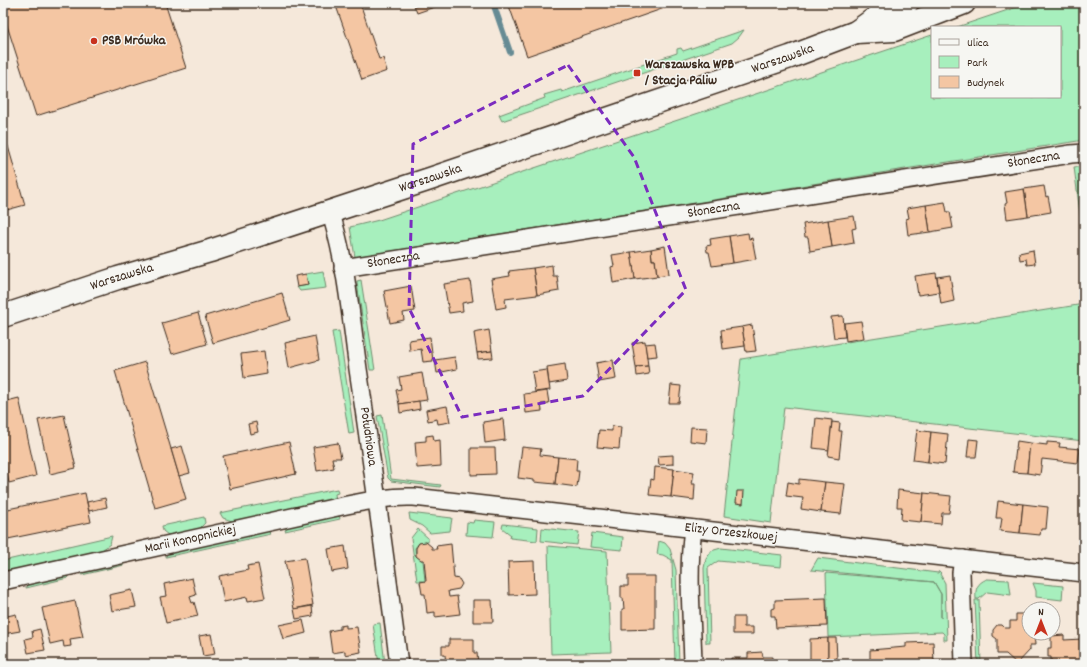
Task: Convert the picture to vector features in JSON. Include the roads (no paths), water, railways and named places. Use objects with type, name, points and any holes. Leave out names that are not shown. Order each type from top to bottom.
[{"type":"main road","name":"Warszawska","points":[[3,316],[118,278],[210,251],[790,57],[856,32],[885,11],[907,3]]},
{"type":"main road","name":"Warszawska","points":[[856,32],[894,30],[964,3]]},
{"type":"street","name":"Słoneczna","points":[[343,268],[1063,155],[1084,153]]},
{"type":"street","name":"Południowa","points":[[330,211],[336,229],[343,268],[377,498],[399,664]]},
{"type":"street","name":"Elizy Orzeszkowej","points":[[377,498],[396,496],[414,497],[1084,573]]},
{"type":"street","name":"Marii Konopnickiej","points":[[3,581],[377,498]]},
{"type":"street","points":[[693,529],[690,570],[693,664]]},
{"type":"street","points":[[963,559],[961,573],[964,664]]},
{"type":"waterway","points":[[493,3],[510,52]]},
{"type":"place","name":"PSB Mrówka","points":[[94,41]]},
{"type":"place","name":"Warszawska WPB / Stacja Paliw","points":[[637,73]]}]
